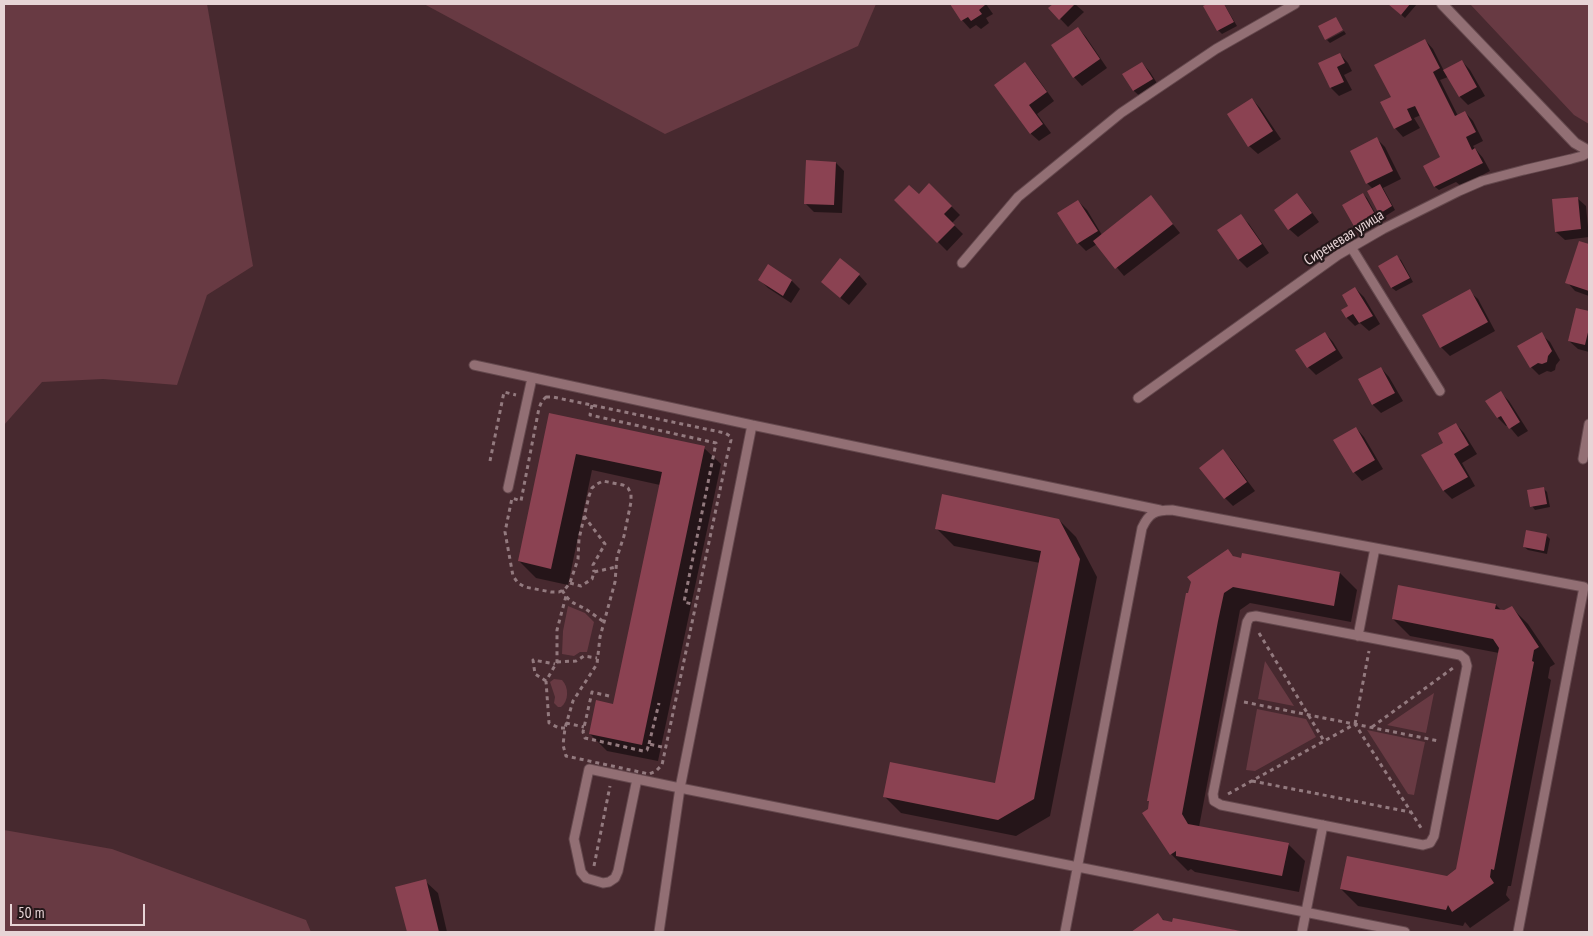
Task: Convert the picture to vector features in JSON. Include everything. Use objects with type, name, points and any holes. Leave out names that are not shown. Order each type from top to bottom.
[{"type":"street","points":[[1442,4],[1575,143],[1589,152]]},
{"type":"lane","points":[[962,263],[1018,197],[1121,113],[1216,49],[1295,4]]},
{"type":"lane","name":"Сиреневая улица","points":[[1138,398],[1338,255],[1383,229],[1482,181],[1571,160],[1589,152]]},
{"type":"lane","points":[[1351,248],[1440,391]]},
{"type":"lane","points":[[474,365],[1160,510],[1172,510],[1587,587],[1518,932]]},
{"type":"lane","points":[[508,488],[532,378]]},
{"type":"lane","points":[[1583,459],[1589,424]]},
{"type":"lane","points":[[660,932],[680,788],[752,425]]},
{"type":"lane","points":[[1065,932],[1142,528],[1146,519],[1160,510]]},
{"type":"lane","points":[[1358,636],[1375,548]]},
{"type":"lane","points":[[1256,616],[1372,638],[1460,656],[1465,659],[1467,666],[1434,836],[1430,843],[1423,844],[1322,825],[1221,805],[1214,801],[1247,622],[1250,617],[1256,616]]},
{"type":"lane","points":[[637,779],[615,878],[603,883],[586,878],[582,872],[574,839],[589,769],[614,770],[637,779],[680,788],[1404,932]]},
{"type":"lane","points":[[1302,932],[1322,825]]},
{"type":"path","points":[[490,461],[504,392],[542,401]]},
{"type":"path","points":[[546,397],[553,397],[725,433],[730,436],[730,446],[662,765],[656,771],[649,774],[614,770],[566,756],[563,746],[566,723],[573,701],[597,664],[600,637],[615,582],[617,557],[624,536],[631,502],[631,494],[628,488],[603,481],[592,488],[579,539],[578,559],[570,583],[562,590],[551,592],[525,588],[513,576],[505,532],[512,498],[521,501],[538,408],[542,401],[546,397]]},
{"type":"path","points":[[592,405],[590,415],[716,444],[684,602],[696,605]]},
{"type":"path","points":[[570,583],[582,586],[592,579],[593,565],[605,544],[584,516]]},
{"type":"path","points":[[594,572],[616,567]]},
{"type":"path","points":[[562,590],[569,600],[590,611],[604,622]]},
{"type":"path","points":[[565,728],[559,728],[549,723],[546,681],[556,663],[557,630],[566,596]]},
{"type":"path","points":[[1250,617],[1324,741]]},
{"type":"path","points":[[1372,638],[1355,724],[1430,843]]},
{"type":"path","points":[[546,681],[535,674],[533,660],[556,663],[576,661],[584,656],[597,658]]},
{"type":"path","points":[[1372,728],[1465,659]]},
{"type":"path","points":[[609,696],[592,692],[583,732],[585,738],[643,751],[648,750],[659,702]]},
{"type":"path","points":[[1232,700],[1452,743]]},
{"type":"path","points":[[566,723],[584,727]]},
{"type":"path","points":[[1214,801],[1355,724]]},
{"type":"path","points":[[649,744],[666,748]]},
{"type":"path","points":[[593,870],[614,770]]},
{"type":"path","points":[[1252,781],[1410,812]]},
{"type":"shaded area","points":[[4,4],[207,4],[253,266],[207,295],[177,385],[103,379],[42,382],[4,425]]},
{"type":"shaded area","points":[[424,4],[876,4],[858,46],[665,134]]},
{"type":"shaded area","points":[[1470,4],[1589,4],[1589,124],[1574,115]]},
{"type":"shaded area","points":[[568,606],[585,613],[594,622],[587,652],[580,652],[574,656],[562,654],[563,631]]},
{"type":"shaded area","points":[[1265,661],[1294,706],[1258,699]]},
{"type":"shaded area","points":[[554,679],[562,680],[567,690],[566,701],[561,707],[554,703],[555,697],[550,682]]},
{"type":"shaded area","points":[[1434,693],[1426,733],[1387,725]]},
{"type":"shaded area","points":[[1257,709],[1306,719],[1316,737],[1255,771],[1246,770]]},
{"type":"shaded area","points":[[1367,730],[1425,742],[1414,795],[1408,794]]},
{"type":"shaded area","points":[[4,830],[112,849],[306,920],[311,932],[4,932]]},
{"type":"building","points":[[950,4],[985,5],[979,10],[982,14],[971,21],[968,17],[961,21]]},
{"type":"building","points":[[1053,4],[1075,4],[1059,20],[1048,8]]},
{"type":"building","points":[[1207,4],[1224,4],[1234,22],[1217,31],[1203,6]]},
{"type":"building","points":[[1388,4],[1410,4],[1401,15]]},
{"type":"building","points":[[1336,17],[1343,30],[1325,40],[1318,26]]},
{"type":"building","points":[[1078,27],[1100,59],[1073,78],[1051,45]]},
{"type":"building","points":[[1425,39],[1440,68],[1433,72],[1455,116],[1465,111],[1476,132],[1466,137],[1472,150],[1475,148],[1483,163],[1434,187],[1423,166],[1440,157],[1415,106],[1407,109],[1412,120],[1394,129],[1380,102],[1391,97],[1374,65]]},
{"type":"building","points":[[1340,53],[1345,63],[1337,67],[1344,82],[1330,88],[1318,63]]},
{"type":"building","points":[[1462,60],[1477,87],[1459,97],[1443,70]]},
{"type":"building","points":[[1025,62],[1047,92],[1029,105],[1043,124],[1030,134],[994,85]]},
{"type":"building","points":[[1142,62],[1153,79],[1133,91],[1122,74]]},
{"type":"building","points":[[1252,98],[1273,131],[1248,147],[1227,114]]},
{"type":"building","points":[[1377,137],[1393,171],[1366,184],[1350,151]]},
{"type":"building","points":[[806,160],[836,162],[834,205],[804,204]]},
{"type":"building","points":[[929,183],[952,206],[944,214],[955,225],[937,243],[894,200],[909,185],[919,194]]},
{"type":"building","points":[[1380,184],[1392,206],[1379,214],[1367,191]]},
{"type":"building","points":[[1297,193],[1312,213],[1288,230],[1274,210]]},
{"type":"building","points":[[1363,193],[1376,216],[1355,228],[1342,205]]},
{"type":"building","points":[[1151,195],[1173,224],[1115,269],[1093,241]]},
{"type":"building","points":[[1578,197],[1581,229],[1555,232],[1552,199]]},
{"type":"building","points":[[1078,200],[1098,231],[1077,244],[1057,213]]},
{"type":"building","points":[[1241,214],[1262,244],[1238,260],[1217,230]]},
{"type":"building","points":[[1579,241],[1589,244],[1589,291],[1565,283]]},
{"type":"building","points":[[1397,255],[1410,278],[1391,288],[1378,266]]},
{"type":"building","points":[[840,258],[860,274],[840,298],[821,282]]},
{"type":"building","points":[[768,264],[792,280],[783,296],[758,280]]},
{"type":"building","points":[[1355,287],[1373,316],[1359,323],[1353,314],[1346,318],[1341,310],[1348,306],[1342,295]]},
{"type":"building","points":[[1470,289],[1488,322],[1440,348],[1422,315]]},
{"type":"building","points":[[1576,308],[1589,311],[1589,328],[1585,345],[1568,341]]},
{"type":"building","points":[[1325,332],[1336,350],[1307,368],[1295,350]]},
{"type":"building","points":[[1542,332],[1552,351],[1548,356],[1547,362],[1538,363],[1530,368],[1517,346]]},
{"type":"building","points":[[1381,367],[1395,393],[1372,405],[1358,379]]},
{"type":"building","points":[[1501,391],[1520,422],[1509,429],[1501,416],[1497,418],[1485,401]]},
{"type":"building","points":[[549,413],[705,446],[642,745],[589,734],[596,700],[613,704],[662,472],[576,454],[551,569],[518,561]]},
{"type":"building","points":[[1456,423],[1469,445],[1454,454],[1468,477],[1443,491],[1421,455],[1443,443],[1438,433]]},
{"type":"building","points":[[1356,427],[1375,460],[1353,473],[1333,440]]},
{"type":"building","points":[[1223,449],[1247,482],[1224,499],[1199,468]]},
{"type":"building","points":[[1544,487],[1547,504],[1530,507],[1527,490]]},
{"type":"building","points":[[942,494],[1059,519],[1080,559],[1034,799],[998,820],[883,797],[890,762],[995,783],[1041,551],[935,529]]},
{"type":"building","points":[[1526,530],[1547,534],[1544,551],[1523,547]]},
{"type":"building","points":[[1228,549],[1233,556],[1241,558],[1242,553],[1340,572],[1334,606],[1233,587],[1224,593],[1218,621],[1182,814],[1188,824],[1289,843],[1282,876],[1176,856],[1176,851],[1170,855],[1142,813],[1148,809],[1149,801],[1147,801],[1186,593],[1188,593],[1191,582],[1187,577]]},
{"type":"building","points":[[1398,585],[1496,604],[1495,609],[1504,610],[1512,606],[1539,647],[1534,650],[1532,661],[1534,662],[1494,870],[1491,869],[1490,877],[1494,883],[1452,912],[1448,905],[1446,910],[1340,889],[1347,856],[1447,876],[1456,869],[1499,648],[1493,639],[1392,619]]},
{"type":"building","points":[[426,879],[439,932],[407,932],[395,887]]},
{"type":"building","points":[[1158,913],[1163,920],[1172,922],[1173,918],[1246,932],[1131,932]]}]
